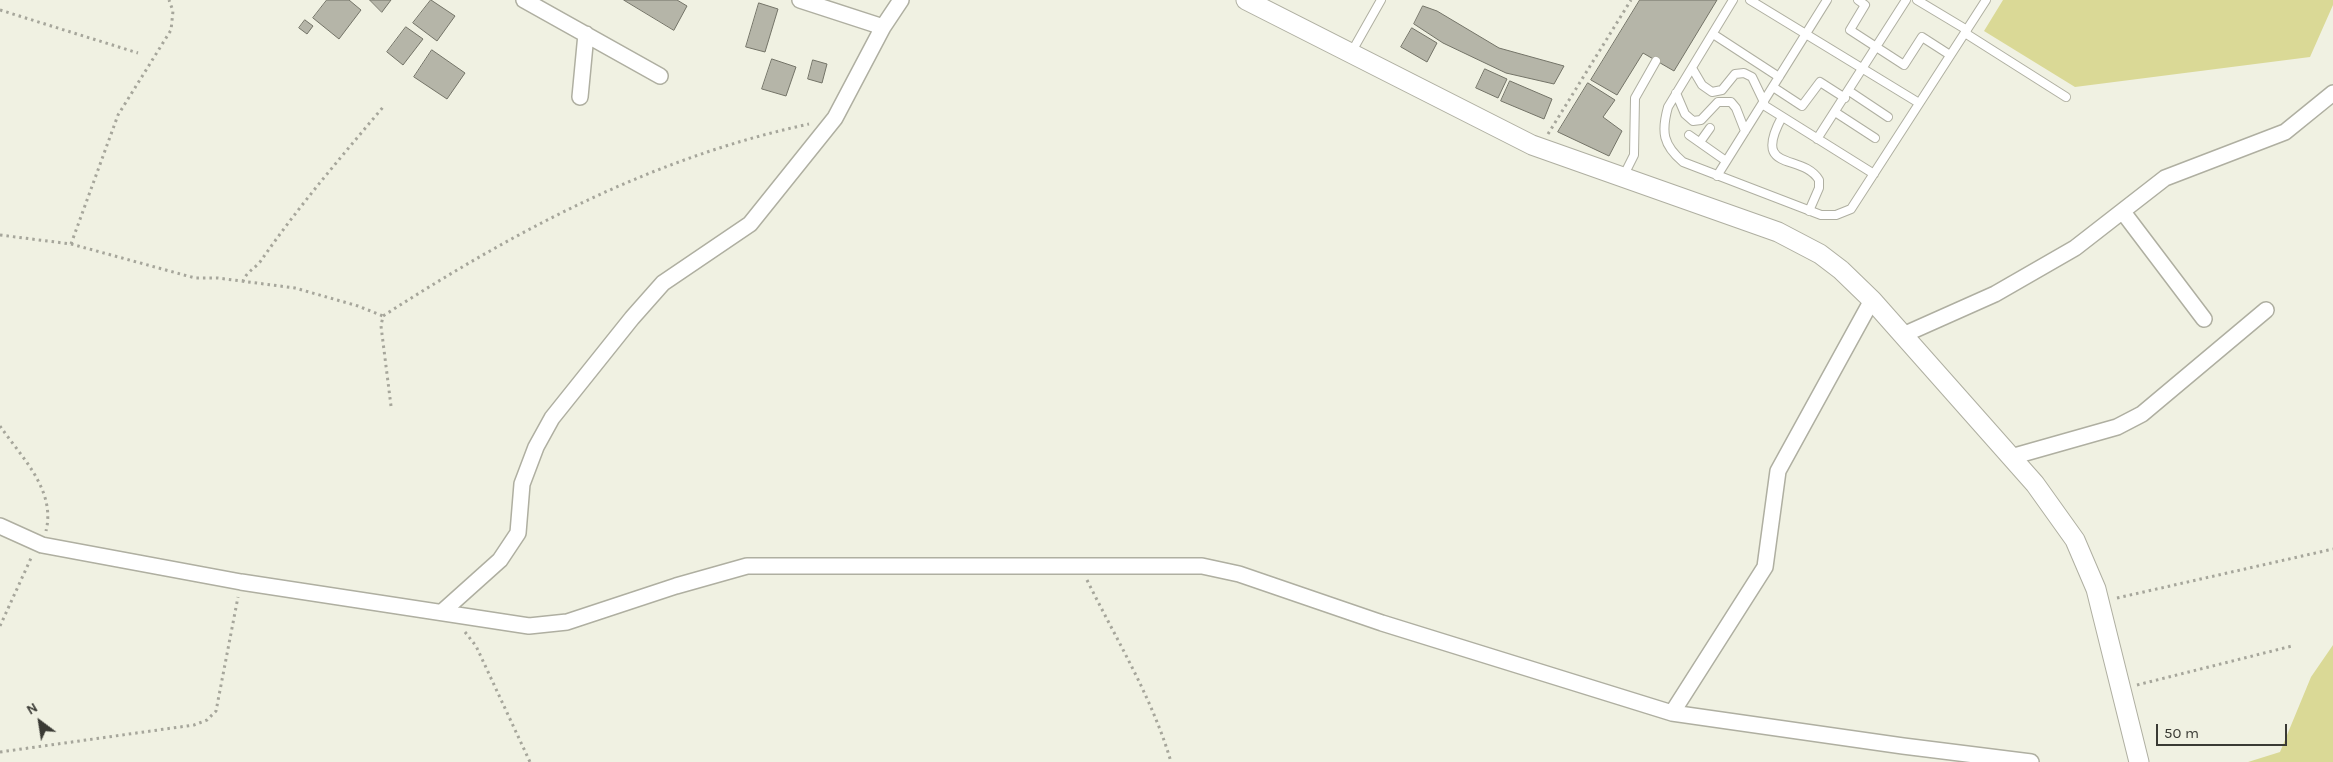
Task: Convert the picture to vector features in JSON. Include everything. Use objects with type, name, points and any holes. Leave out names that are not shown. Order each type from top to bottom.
[{"type":"street","points":[[524,0],[660,76]]},
{"type":"street","points":[[800,0],[883,27]]},
{"type":"street","points":[[447,614],[500,560],[518,533],[522,484],[536,447],[552,418],[632,318],[663,283],[750,224],[830,125],[883,27],[901,0]]},
{"type":"street","points":[[1246,0],[1500,130],[1540,147],[1778,232],[1820,254],[1841,270],[1872,300],[2011,457],[2040,491],[2074,540],[2099,602],[2139,762]]},
{"type":"street","points":[[580,97],[586,34]]},
{"type":"street","points":[[1903,335],[1995,294],[2075,248],[2165,178],[2285,132],[2333,93]]},
{"type":"street","points":[[2123,212],[2204,319]]},
{"type":"street","points":[[1672,713],[1765,567],[1778,471],[1872,300]]},
{"type":"street","points":[[2011,457],[2117,427],[2142,414],[2266,310]]},
{"type":"street","points":[[0,526],[40,545],[241,582],[529,626],[567,622],[676,586],[747,566],[1202,566],[1239,574],[1382,623],[1672,713],[2031,762]]},
{"type":"lane","points":[[1351,54],[1381,0]]},
{"type":"lane","points":[[1733,0],[1668,107],[1664,123],[1665,138],[1670,151],[1683,162],[1821,215],[1836,215],[1851,209],[1986,0]]},
{"type":"lane","points":[[1750,0],[1919,103]]},
{"type":"lane","points":[[1717,176],[1827,0]]},
{"type":"lane","points":[[1858,0],[1865,5],[1850,30],[1904,65],[1922,37],[1950,55]]},
{"type":"lane","points":[[1817,139],[1906,0]]},
{"type":"lane","points":[[1917,0],[2066,97]]},
{"type":"lane","points":[[1713,34],[1779,77]]},
{"type":"lane","points":[[1623,177],[1634,155],[1635,98],[1656,61]]},
{"type":"lane","points":[[1692,68],[1702,85],[1712,92],[1722,90],[1736,74],[1744,73],[1752,77],[1763,103],[1782,117],[1874,174]]},
{"type":"lane","points":[[1773,86],[1802,106],[1820,82],[1847,94],[1888,117]]},
{"type":"lane","points":[[1676,93],[1685,114],[1693,121],[1701,120],[1718,102],[1731,102],[1736,108],[1745,131]]},
{"type":"lane","points":[[1835,112],[1876,138]]},
{"type":"lane","points":[[1782,117],[1773,134],[1772,143],[1776,154],[1781,161],[1808,168],[1819,180],[1819,188],[1809,211]]},
{"type":"lane","points":[[1700,142],[1710,128]]},
{"type":"lane","points":[[1689,135],[1726,161]]},
{"type":"path","points":[[71,244],[118,114],[171,30],[173,11],[168,0]]},
{"type":"path","points":[[1540,147],[1631,0]]},
{"type":"path","points":[[0,10],[138,53]]},
{"type":"path","points":[[243,282],[244,276],[257,265],[290,218],[384,106]]},
{"type":"path","points":[[392,406],[381,326],[384,316],[437,281],[561,211],[589,198],[719,147],[810,124],[830,125]]},
{"type":"path","points":[[0,235],[71,244],[195,278],[295,288],[358,306],[384,316]]},
{"type":"path","points":[[0,426],[45,494],[49,519],[40,545],[0,626]]},
{"type":"path","points":[[2099,602],[2333,548]]},
{"type":"path","points":[[1080,566],[1141,682],[1160,724],[1172,762]]},
{"type":"path","points":[[0,752],[194,725],[207,720],[216,711],[241,582]]},
{"type":"path","points":[[447,614],[476,646],[530,762]]},
{"type":"path","points":[[2120,689],[2292,646]]},
{"type":"shaded area","points":[[2003,0],[2333,0],[2333,5],[2310,57],[2075,87],[1984,31]]},
{"type":"shaded area","points":[[2333,645],[2333,762],[2248,762],[2280,752],[2311,677]]},
{"type":"building","points":[[327,0],[349,0],[361,10],[339,39],[313,18]]},
{"type":"building","points":[[370,0],[391,0],[382,12]]},
{"type":"building","points":[[431,0],[455,16],[437,41],[413,23]]},
{"type":"building","points":[[624,0],[677,0],[687,6],[674,30]]},
{"type":"building","points":[[1640,0],[1717,0],[1674,71],[1643,53],[1617,95],[1591,80]]},
{"type":"building","points":[[759,3],[778,9],[765,52],[746,47]]},
{"type":"building","points":[[1423,6],[1437,11],[1499,48],[1564,66],[1554,84],[1506,73],[1443,43],[1414,24]]},
{"type":"building","points":[[305,20],[313,26],[307,34],[299,28]]},
{"type":"building","points":[[406,27],[423,39],[403,65],[387,52]]},
{"type":"building","points":[[1412,28],[1437,43],[1427,62],[1401,47]]},
{"type":"building","points":[[432,50],[465,73],[447,99],[414,77]]},
{"type":"building","points":[[772,59],[796,67],[786,96],[762,89]]},
{"type":"building","points":[[813,60],[827,64],[822,83],[808,79]]},
{"type":"building","points":[[1485,69],[1507,79],[1498,98],[1476,88]]},
{"type":"building","points":[[1510,81],[1552,99],[1544,119],[1501,101]]},
{"type":"building","points":[[1588,83],[1615,100],[1603,117],[1622,131],[1609,156],[1558,132]]}]
